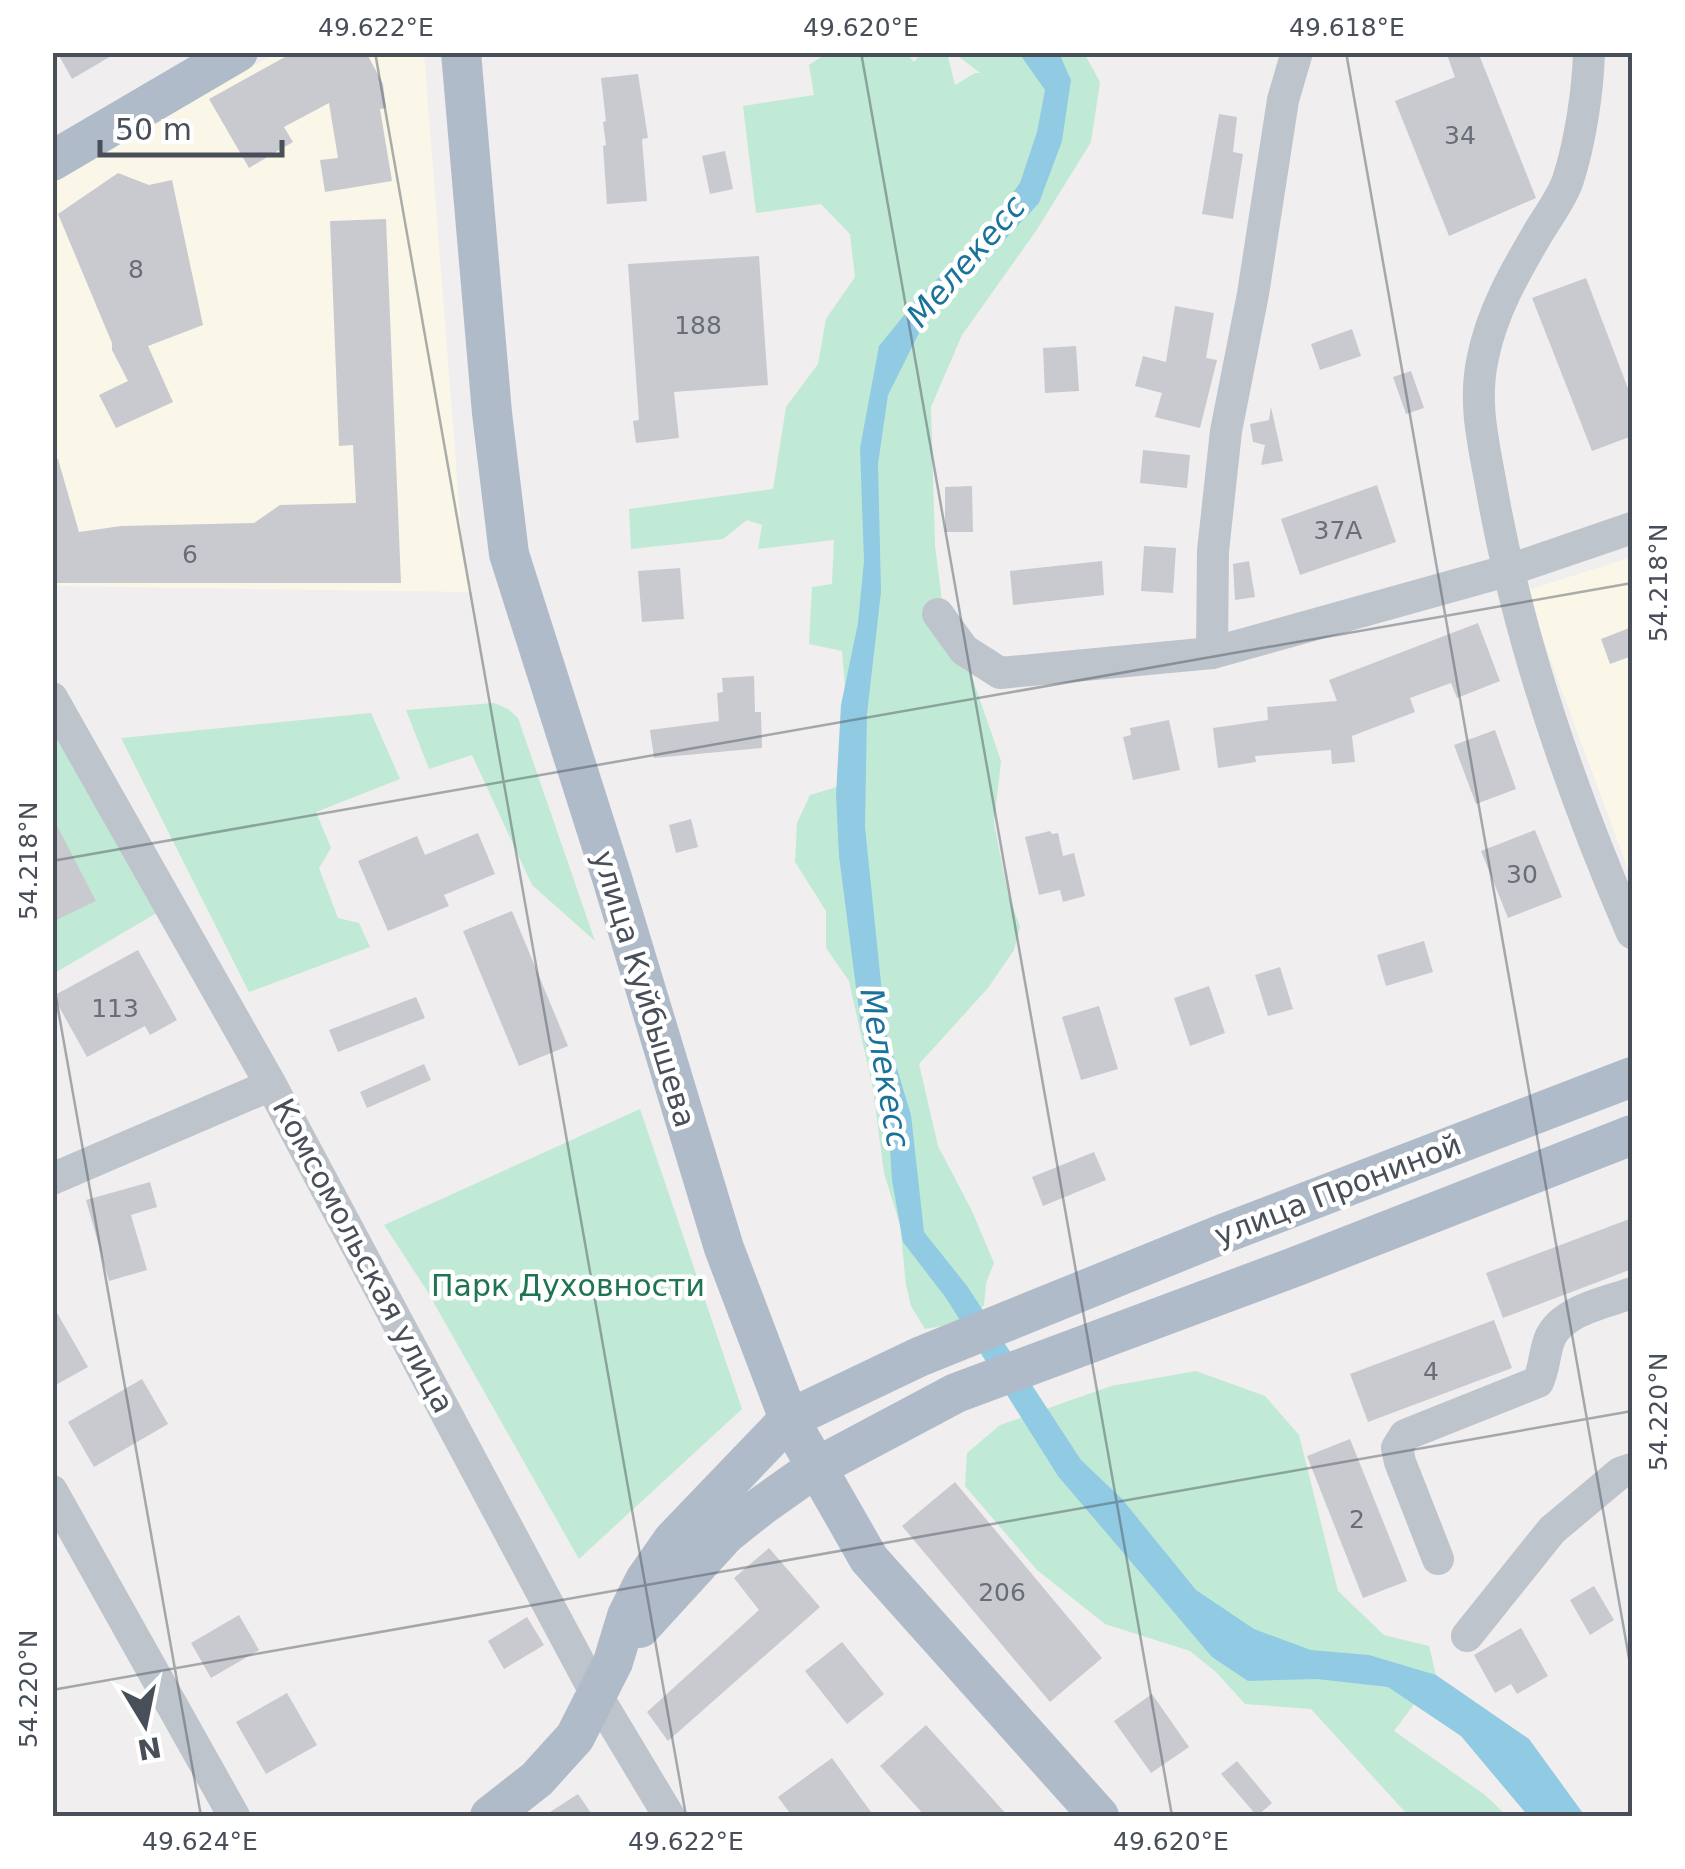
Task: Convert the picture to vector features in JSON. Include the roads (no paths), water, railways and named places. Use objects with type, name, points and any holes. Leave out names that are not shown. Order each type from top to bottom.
[{"type":"main road","points":[[52,160],[238,52]]},
{"type":"main road","name":"улица Куйбышева","points":[[461,52],[492,413],[515,578],[612,878],[701,1179],[789,1418],[869,1559],[1099,1816]]},
{"type":"main road","name":"улица Прониной","points":[[789,1418],[938,1350],[1238,1228],[1632,1077]]},
{"type":"main road","name":"улица Прониной","points":[[605,1679],[666,1596],[726,1534],[815,1468],[956,1393],[1298,1266],[1632,1135]]},
{"type":"main road","points":[[490,1816],[558,1758],[575,1737],[605,1679],[627,1616],[645,1580],[673,1540],[789,1418]]},
{"type":"street","points":[[1212,653],[1213,551],[1226,431],[1253,294],[1283,100],[1296,52]]},
{"type":"street","points":[[1589,52],[1588,78],[1568,182],[1520,262],[1495,315],[1482,358],[1476,403],[1506,571],[1566,765],[1632,933]]},
{"type":"street","points":[[938,614],[964,650],[1000,672],[1212,653],[1506,571],[1632,528]]},
{"type":"street","name":"Комсомольская улица","points":[[52,698],[605,1679],[669,1816]]},
{"type":"street","points":[[52,1178],[271,1085]]},
{"type":"street","points":[[1438,1559],[1400,1462],[1397,1448],[1406,1435],[1538,1382],[1548,1342],[1556,1329],[1570,1316],[1632,1293]]},
{"type":"street","points":[[1467,1636],[1552,1530],[1620,1473],[1632,1469]]},
{"type":"street","points":[[52,1491],[234,1816]]},
{"type":"water","name":"Мелекесс","points":[[1019,53],[1059,53],[1071,80],[1062,141],[1039,203],[921,329],[888,395],[878,464],[881,592],[867,714],[865,827],[886,1032],[911,1115],[924,1232],[967,1286],[1081,1460],[1122,1499],[1196,1590],[1254,1629],[1311,1650],[1369,1655],[1436,1675],[1529,1739],[1585,1816],[1528,1816],[1461,1736],[1388,1687],[1317,1679],[1248,1681],[1212,1657],[1058,1476],[946,1298],[903,1242],[892,1180],[888,1118],[861,1026],[839,856],[836,795],[841,705],[858,623],[864,561],[860,448],[879,346],[918,298],[979,238],[1020,183],[1037,132],[1045,90]]},
{"type":"park label","name":"Парк Духовности","points":[[568,1286]]}]
